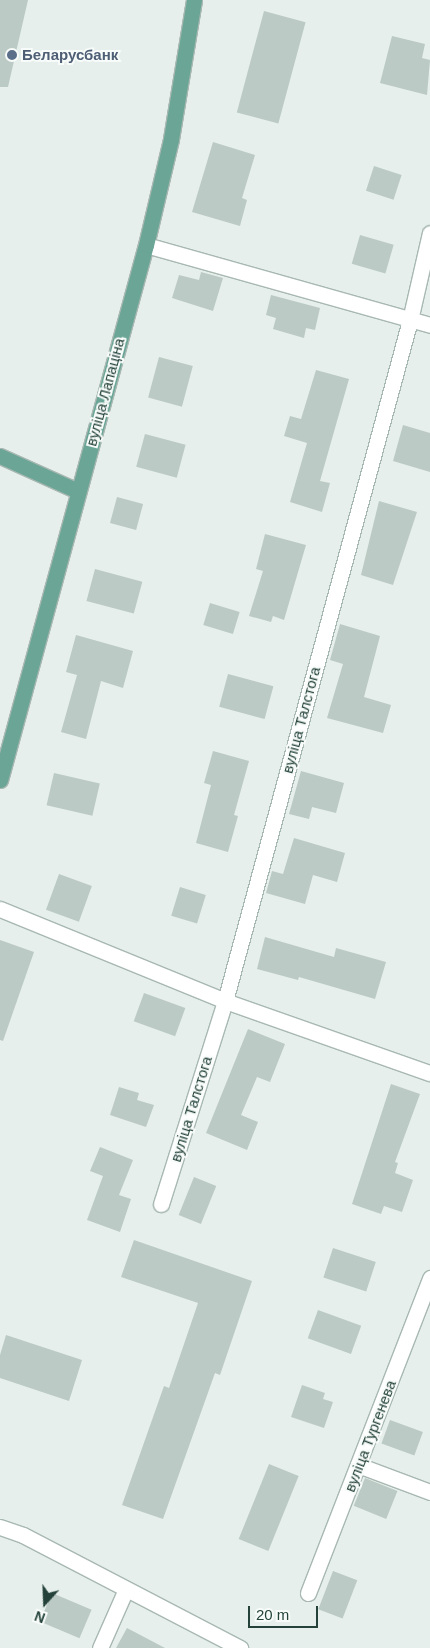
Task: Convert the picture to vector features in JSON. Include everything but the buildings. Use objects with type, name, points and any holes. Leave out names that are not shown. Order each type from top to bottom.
[{"type":"main road","name":"вуліца Лапаціна","points":[[0,780],[146,245],[171,138],[194,0]]},
{"type":"main road","points":[[0,456],[78,491]]},
{"type":"street","name":"вуліца Талстога","points":[[162,1204],[225,1001],[410,320],[430,233]]},
{"type":"street","points":[[146,245],[430,325]]},
{"type":"street","points":[[0,909],[225,1001],[430,1073]]},
{"type":"street","name":"вуліца Тургенева","points":[[308,1593],[427,1296],[430,1278]]},
{"type":"street","points":[[358,1465],[430,1492]]},
{"type":"street","points":[[0,1527],[240,1648]]},
{"type":"street","points":[[100,1648],[126,1589]]},
{"type":"place","name":"Беларусбанк","points":[[12,55]]}]
